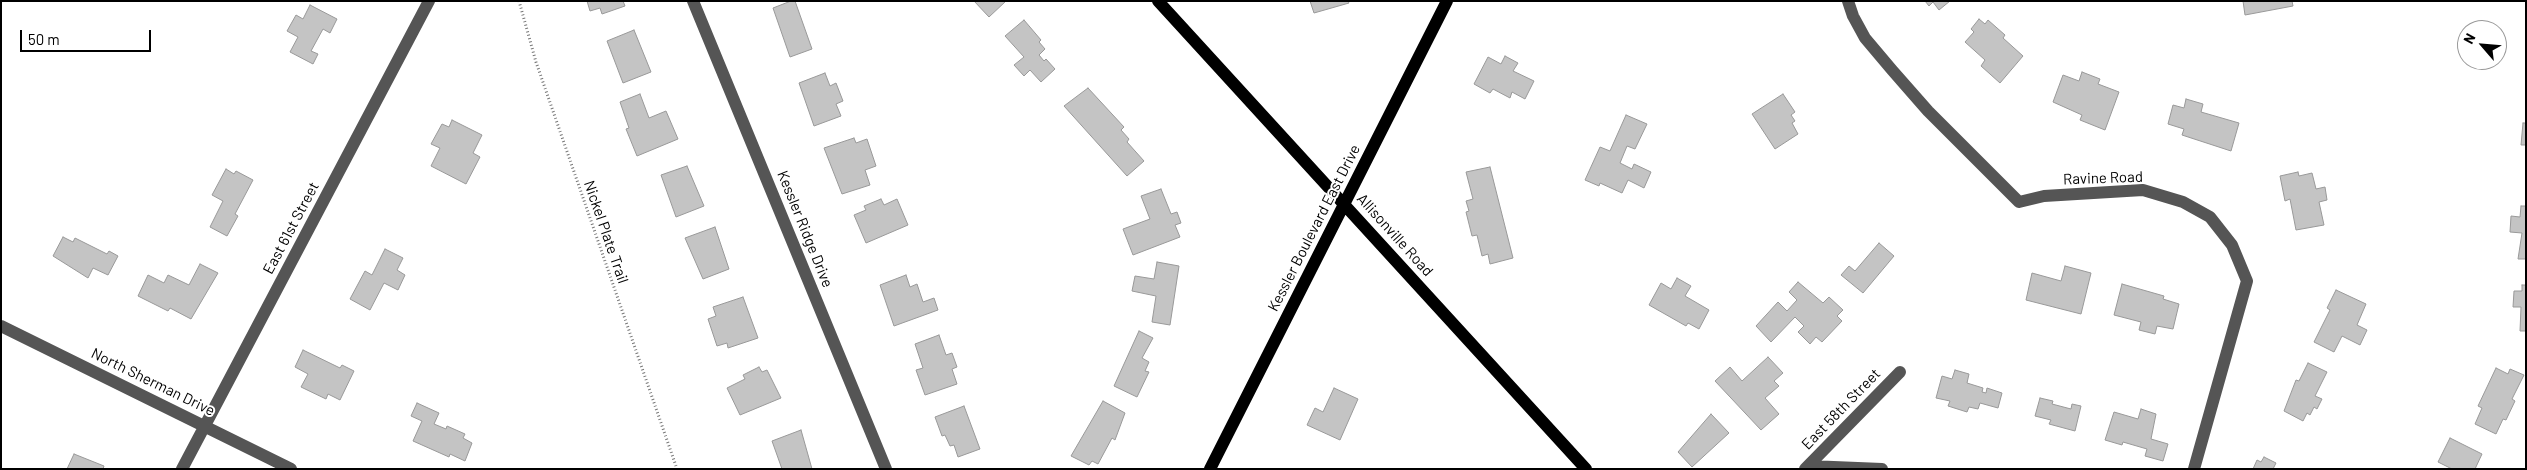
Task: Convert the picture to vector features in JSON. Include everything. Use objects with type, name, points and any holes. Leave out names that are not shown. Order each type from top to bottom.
[{"type":"main road","name":"Allisonville Road","points":[[1158,1],[1586,469]]},
{"type":"main road","name":"Kessler Boulevard East Drive","points":[[1210,469],[1447,1]]},
{"type":"street","name":"East 61st Street","points":[[182,469],[429,1]]},
{"type":"street","name":"Kessler Ridge Drive","points":[[693,1],[886,469]]},
{"type":"street","name":"Ravine Road","points":[[1848,1],[1856,24],[1865,38],[1892,70],[1928,111],[2019,202],[2044,196],[2144,190],[2184,202],[2210,217],[2232,246],[2247,281],[2194,469]]},
{"type":"street","name":"North Sherman Drive","points":[[1,326],[290,469]]},
{"type":"street","name":"East 58th Street","points":[[1807,467],[1900,372]]},
{"type":"street","points":[[1807,467],[1882,469]]},
{"type":"path","name":"Nickel Plate Trail","points":[[519,1],[558,125],[678,469]]},
{"type":"building","points":[[587,1],[623,1],[625,6],[602,14],[600,8],[590,11]]},
{"type":"building","points":[[795,1],[812,49],[790,57],[773,8]]},
{"type":"building","points":[[974,1],[1006,1],[989,17]]},
{"type":"building","points":[[1310,1],[1348,1],[1349,3],[1314,13]]},
{"type":"building","points":[[1925,1],[1950,1],[1939,10],[1933,2],[1929,6]]},
{"type":"building","points":[[2243,1],[2292,1],[2293,6],[2245,15]]},
{"type":"building","points":[[310,5],[337,19],[330,33],[323,29],[311,51],[318,54],[313,64],[290,52],[298,37],[287,31],[296,15],[303,19]]},
{"type":"building","points":[[1979,19],[1985,24],[1988,20],[2005,35],[2003,38],[2023,56],[2000,83],[1981,66],[1985,60],[1965,42],[1974,32],[1971,29]]},
{"type":"building","points":[[1024,20],[1041,40],[1039,42],[1045,49],[1039,55],[1044,61],[1046,59],[1055,69],[1041,82],[1030,70],[1024,76],[1014,65],[1024,57],[1005,36]]},
{"type":"building","points":[[634,30],[651,72],[623,83],[607,41]]},
{"type":"building","points":[[1505,56],[1518,63],[1513,71],[1534,81],[1525,99],[1512,92],[1510,98],[1493,89],[1490,93],[1474,84],[1488,57],[1501,64]]},
{"type":"building","points":[[2082,72],[2100,79],[2098,84],[2119,92],[2105,130],[2080,120],[2082,115],[2053,102],[2063,75],[2079,81]]},
{"type":"building","points":[[825,73],[830,86],[836,83],[843,101],[836,104],[841,116],[814,126],[799,83]]},
{"type":"building","points":[[1088,88],[1124,127],[1121,130],[1129,139],[1127,142],[1144,161],[1127,176],[1064,106]]},
{"type":"building","points":[[640,94],[649,118],[666,111],[678,139],[637,156],[626,129],[629,128],[620,102]]},
{"type":"building","points":[[1783,94],[1795,112],[1791,115],[1795,121],[1792,123],[1798,134],[1775,149],[1752,114]]},
{"type":"building","points":[[2186,99],[2203,104],[2201,112],[2239,123],[2231,151],[2182,135],[2184,129],[2168,124],[2173,105],[2184,108]]},
{"type":"building","points":[[1626,115],[1647,124],[1635,149],[1627,146],[1620,163],[1632,169],[1634,164],[1651,172],[1644,188],[1628,180],[1622,193],[1600,183],[1599,186],[1585,180],[1600,147],[1610,151]]},
{"type":"building","points":[[452,120],[482,135],[473,153],[480,157],[466,184],[431,166],[440,148],[431,144],[442,124],[449,127]]},
{"type":"building","points":[[2523,123],[2526,123],[2526,145],[2521,145]]},
{"type":"building","points":[[854,138],[856,143],[867,139],[876,166],[865,170],[870,185],[842,194],[824,148]]},
{"type":"building","points":[[687,166],[704,206],[676,217],[661,175]]},
{"type":"building","points":[[1490,167],[1513,258],[1490,264],[1488,254],[1482,256],[1477,235],[1472,236],[1466,212],[1469,211],[1466,201],[1473,199],[1466,172]]},
{"type":"building","points":[[226,169],[234,174],[236,171],[253,180],[235,214],[238,216],[227,236],[210,227],[223,201],[212,195]]},
{"type":"building","points":[[2298,172],[2299,176],[2312,173],[2316,189],[2325,187],[2327,200],[2319,202],[2324,225],[2296,230],[2290,199],[2285,201],[2280,176]]},
{"type":"building","points":[[1161,189],[1171,214],[1177,212],[1181,223],[1175,225],[1180,237],[1133,255],[1123,229],[1150,219],[1141,196]]},
{"type":"building","points":[[881,199],[884,205],[897,199],[908,225],[866,243],[854,215],[866,210],[864,206]]},
{"type":"building","points":[[2521,206],[2526,206],[2526,259],[2518,259],[2522,233],[2510,232],[2511,216],[2520,217]]},
{"type":"building","points":[[715,227],[729,269],[703,279],[685,238]]},
{"type":"building","points":[[63,237],[73,242],[75,238],[107,254],[109,251],[118,256],[108,275],[93,268],[88,278],[53,256]]},
{"type":"building","points":[[1879,243],[1894,256],[1863,293],[1841,275],[1849,266],[1855,271]]},
{"type":"building","points":[[385,249],[403,258],[397,270],[405,275],[398,290],[384,283],[370,310],[350,299],[365,271],[372,275]]},
{"type":"building","points":[[1157,262],[1179,266],[1170,325],[1152,322],[1156,296],[1132,291],[1135,276],[1154,279]]},
{"type":"building","points":[[200,264],[218,273],[191,319],[170,308],[168,311],[138,296],[148,275],[164,283],[168,275],[189,285]]},
{"type":"building","points":[[2065,266],[2091,273],[2081,314],[2026,300],[2032,273],[2061,281]]},
{"type":"building","points":[[906,275],[910,287],[917,284],[923,302],[934,298],[938,310],[894,326],[880,285]]},
{"type":"building","points":[[1677,278],[1691,286],[1685,296],[1709,310],[1699,329],[1688,323],[1686,326],[1649,305],[1661,283],[1671,289]]},
{"type":"building","points":[[1798,282],[1823,303],[1829,297],[1843,310],[1837,316],[1842,321],[1822,342],[1816,337],[1810,344],[1798,332],[1804,326],[1795,317],[1771,342],[1756,326],[1778,302],[1787,311],[1797,300],[1789,292]]},
{"type":"building","points":[[2122,284],[2164,296],[2163,299],[2179,304],[2173,329],[2157,326],[2155,334],[2139,330],[2141,322],[2114,315]]},
{"type":"building","points":[[2522,285],[2526,285],[2526,331],[2520,331],[2521,307],[2513,307],[2514,291],[2522,291]]},
{"type":"building","points":[[2336,290],[2366,304],[2357,325],[2367,330],[2360,345],[2342,336],[2334,352],[2314,342],[2330,310],[2327,308]]},
{"type":"building","points":[[743,297],[758,338],[728,348],[727,343],[717,346],[708,319],[716,316],[713,307]]},
{"type":"building","points":[[1139,331],[1153,338],[1142,358],[1149,362],[1145,371],[1149,372],[1137,397],[1114,386]]},
{"type":"building","points":[[939,335],[946,355],[952,353],[957,367],[952,369],[957,384],[925,395],[916,370],[923,368],[915,344]]},
{"type":"building","points":[[303,350],[340,368],[342,365],[354,371],[340,400],[328,394],[326,399],[301,387],[308,374],[295,367]]},
{"type":"building","points":[[1768,357],[1783,373],[1774,381],[1779,386],[1765,398],[1779,414],[1761,430],[1715,381],[1730,367],[1742,381]]},
{"type":"building","points":[[2308,363],[2327,372],[2315,396],[2322,399],[2317,409],[2314,407],[2310,415],[2307,413],[2303,421],[2284,411],[2296,380],[2299,381]]},
{"type":"building","points":[[759,367],[762,372],[767,370],[781,398],[740,415],[727,388],[745,379],[743,375]]},
{"type":"building","points":[[2496,368],[2508,374],[2510,369],[2524,375],[2512,399],[2515,401],[2506,420],[2503,419],[2496,434],[2475,424],[2482,408],[2478,406]]},
{"type":"building","points":[[1955,370],[1969,374],[1967,383],[1983,388],[1982,392],[1986,393],[1987,388],[2002,393],[1998,408],[1980,403],[1978,409],[1969,407],[1967,412],[1948,406],[1950,401],[1936,398],[1942,376],[1952,379]]},
{"type":"building","points":[[1334,388],[1358,399],[1340,440],[1307,425],[1315,408],[1323,412]]},
{"type":"building","points":[[2040,398],[2053,401],[2052,404],[2071,409],[2072,404],[2081,406],[2075,431],[2049,424],[2051,420],[2035,416]]},
{"type":"building","points":[[1103,401],[1125,413],[1115,440],[1112,438],[1098,464],[1092,461],[1089,465],[1071,456]]},
{"type":"building","points":[[417,403],[439,413],[434,424],[446,429],[447,426],[465,434],[463,438],[472,443],[465,461],[450,454],[449,457],[413,441],[422,421],[411,416]]},
{"type":"building","points":[[964,406],[980,449],[958,457],[954,445],[950,446],[945,435],[942,436],[935,417]]},
{"type":"building","points":[[2141,409],[2156,414],[2151,439],[2168,444],[2163,461],[2145,456],[2147,449],[2123,442],[2122,445],[2105,440],[2114,412],[2138,419]]},
{"type":"building","points":[[1711,414],[1729,433],[1692,467],[1678,452]]},
{"type":"building","points":[[801,430],[812,469],[782,469],[772,441]]},
{"type":"building","points":[[2450,438],[2482,454],[2475,469],[2452,469],[2438,462]]},
{"type":"building","points":[[74,454],[104,466],[103,469],[67,469]]},
{"type":"building","points":[[2264,457],[2276,463],[2273,469],[2253,469],[2257,460],[2261,462]]}]
